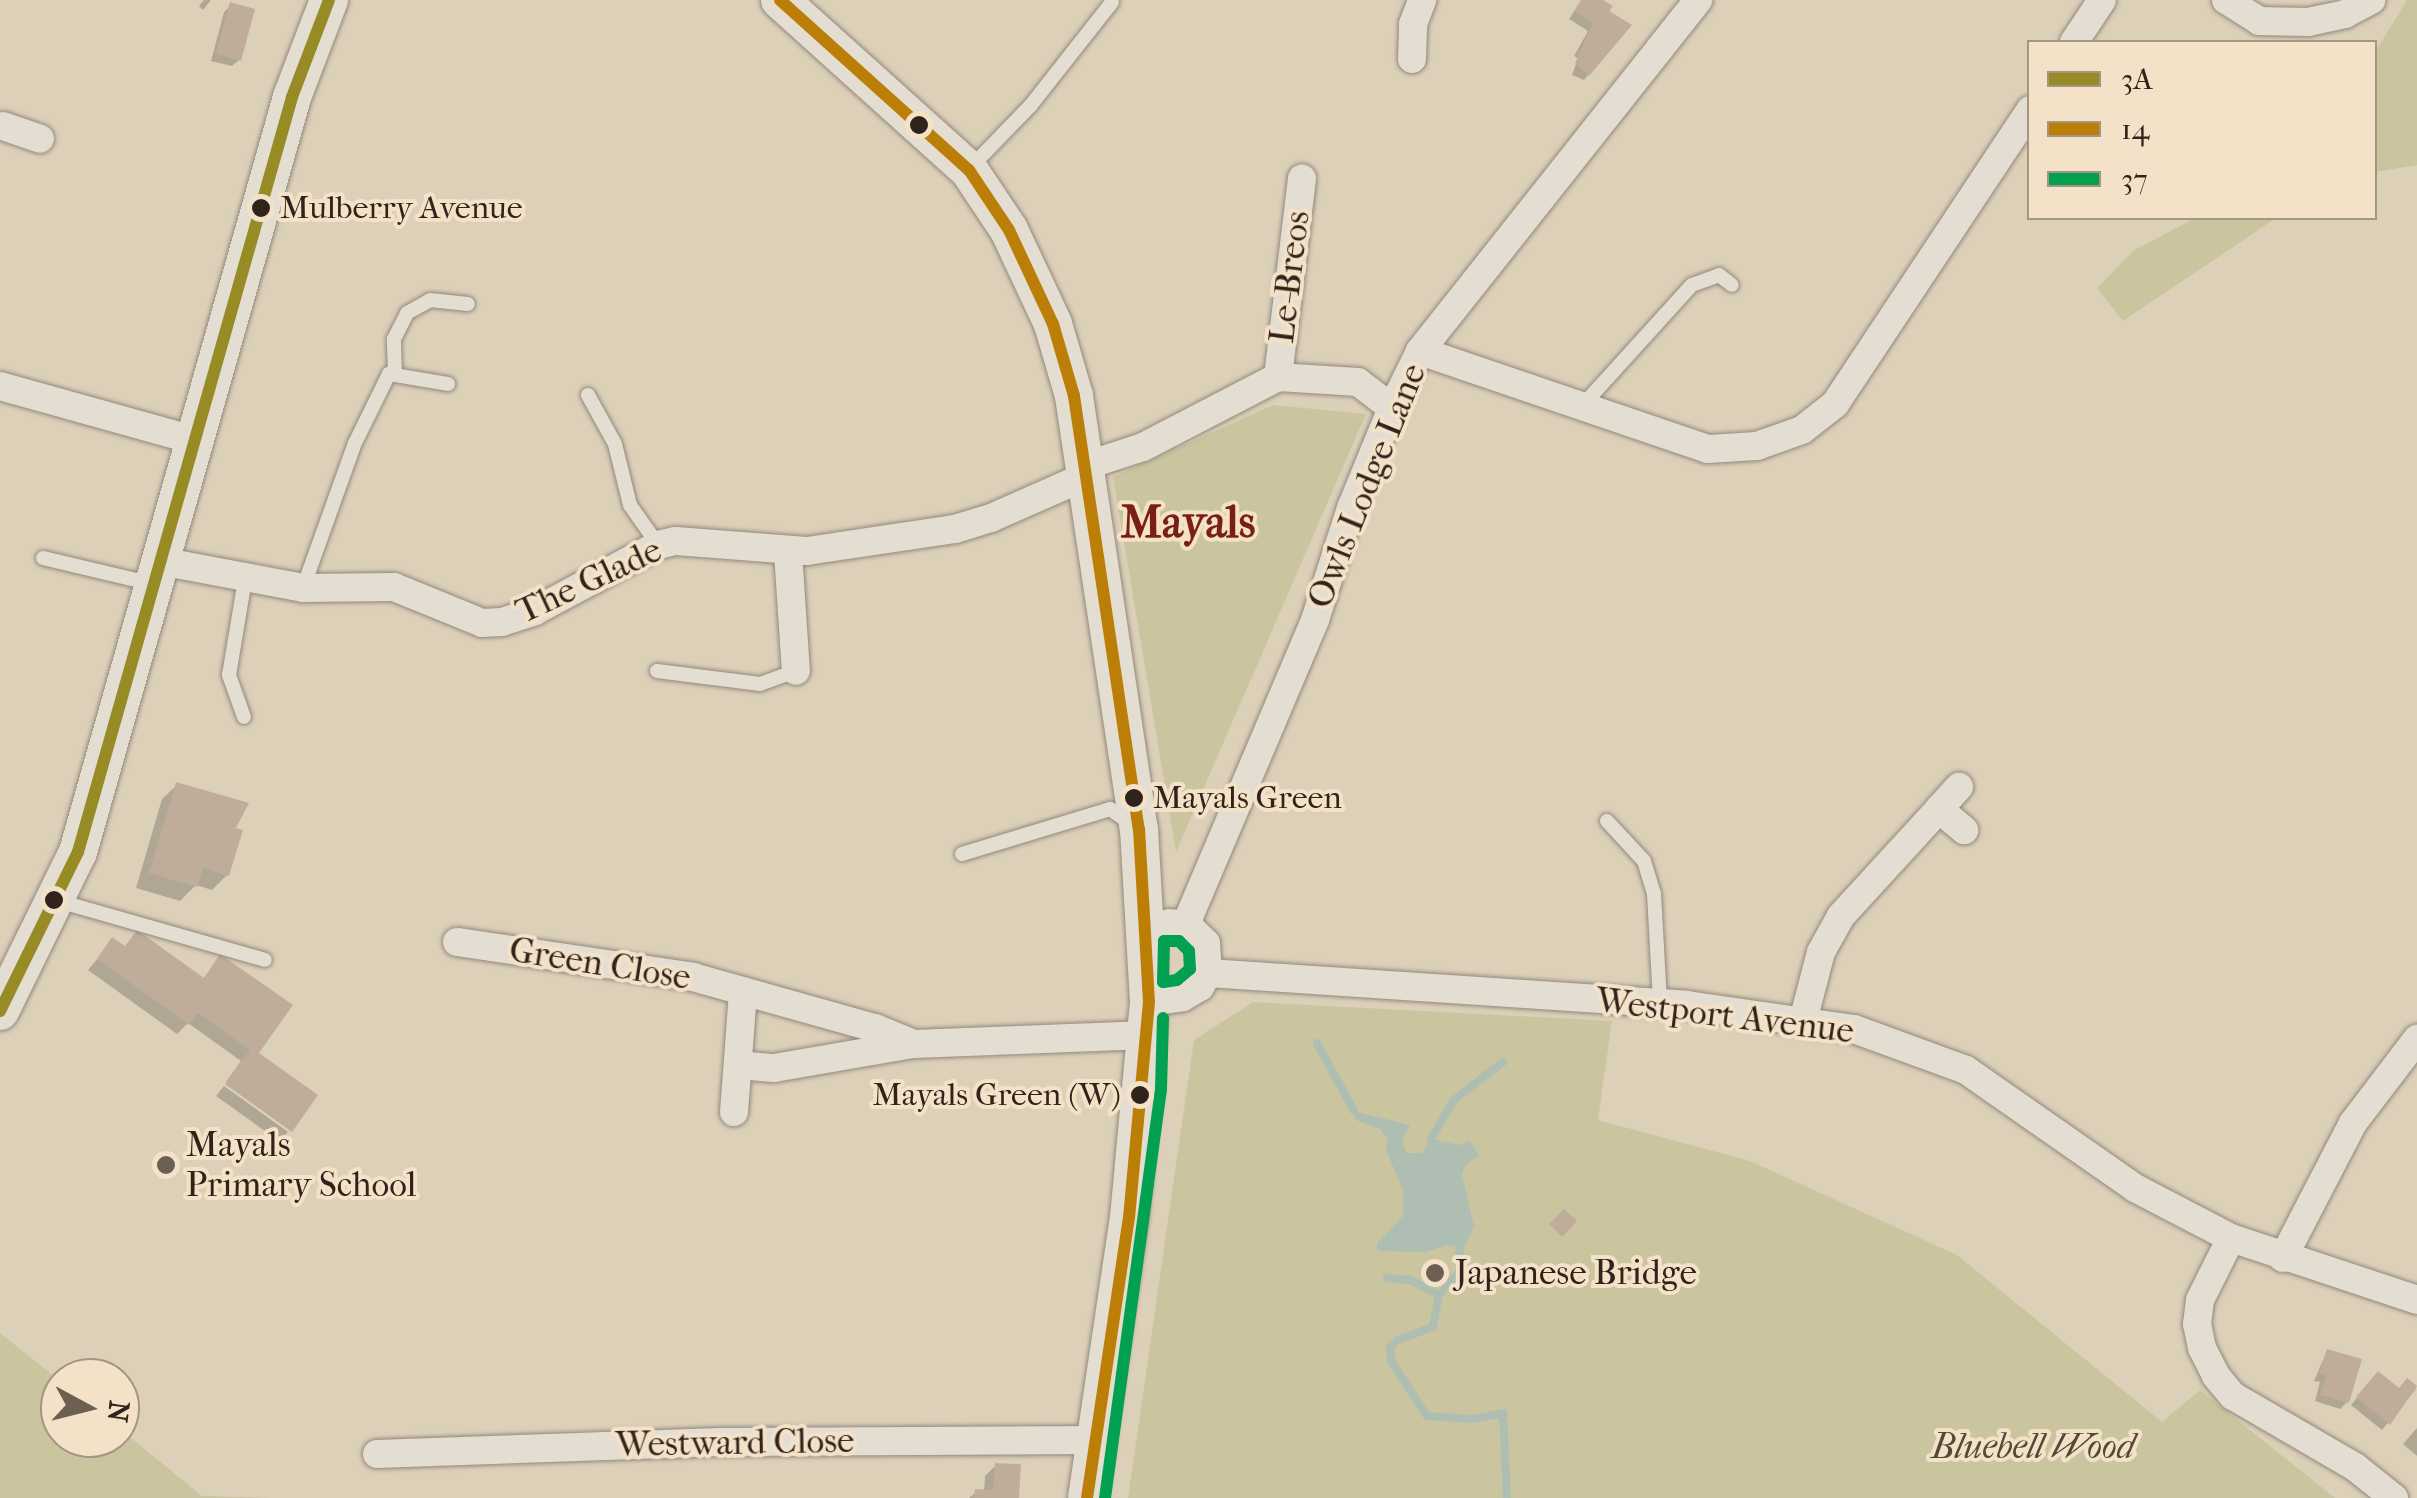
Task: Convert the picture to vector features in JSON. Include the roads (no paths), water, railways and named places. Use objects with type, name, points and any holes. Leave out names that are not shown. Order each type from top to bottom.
[{"type":"main road","points":[[0,1011],[58,901],[78,852],[292,96],[329,0]]},
{"type":"main road","points":[[780,0],[969,170],[1009,230],[1053,324],[1074,396],[1139,829],[1147,923],[1148,1019],[1129,1217],[1088,1498]]},
{"type":"street","points":[[1412,58],[1413,24],[1422,0]]},
{"type":"street","points":[[2075,40],[2102,0]]},
{"type":"street","points":[[2226,0],[2259,21],[2308,22],[2345,14],[2371,0]]},
{"type":"street","name":"Owls Lodge Lane","points":[[1186,924],[1315,620],[1352,508],[1392,408],[1420,352],[1693,2]]},
{"type":"street","points":[[1420,352],[1708,449],[1757,446],[1802,430],[1835,404],[2027,115]]},
{"type":"street","points":[[1,129],[40,139]]},
{"type":"street","name":"Le-Breos","points":[[1278,376],[1302,178]]},
{"type":"street","points":[[796,671],[788,552],[955,529],[1144,447],[1278,376],[1358,382],[1392,408]]},
{"type":"street","points":[[0,386],[194,440]]},
{"type":"street","name":"The Glade","points":[[157,572],[303,588],[394,587],[482,622],[502,622],[535,611],[658,545],[676,541],[788,552]]},
{"type":"street","points":[[1804,1021],[1822,952],[1842,916],[1959,788]]},
{"type":"street","points":[[1939,810],[1964,830]]},
{"type":"street","points":[[1147,923],[1186,924],[1206,943],[1208,973]]},
{"type":"street","name":"Green Close","points":[[457,942],[596,959],[742,991],[914,1044]]},
{"type":"street","name":"Westport Avenue","points":[[1208,973],[1660,1004],[1804,1021],[1883,1038],[1966,1070],[2134,1188],[2231,1238],[2417,1300]]},
{"type":"street","name":"Green Close","points":[[738,1065],[774,1068],[914,1044],[1148,1019],[1200,987],[1208,973]]},
{"type":"street","points":[[734,1112],[742,991]]},
{"type":"street","points":[[2282,1258],[2353,1122],[2417,1039]]},
{"type":"street","points":[[2231,1238],[2200,1300],[2197,1324],[2202,1348],[2216,1376],[2233,1396],[2355,1466],[2394,1498]]},
{"type":"street","name":"Westward Close","points":[[376,1454],[720,1442],[1094,1440]]},
{"type":"lane","points":[[969,170],[1031,105],[1112,2]]},
{"type":"lane","points":[[1583,404],[1692,285],[1719,275],[1732,285]]},
{"type":"lane","points":[[395,374],[394,339],[407,313],[430,300],[468,304]]},
{"type":"lane","points":[[303,588],[355,444],[389,374],[448,384]]},
{"type":"lane","points":[[588,395],[615,444],[630,505],[658,545]]},
{"type":"lane","points":[[43,558],[157,572]]},
{"type":"lane","points":[[244,717],[229,675],[245,579]]},
{"type":"lane","points":[[657,671],[760,684],[796,671]]},
{"type":"lane","points":[[962,854],[1110,809],[1139,829]]},
{"type":"lane","points":[[1606,821],[1644,861],[1654,894],[1660,1004]]},
{"type":"lane","points":[[58,901],[265,960]]},
{"type":"waterway","points":[[1317,1043],[1354,1111]]},
{"type":"waterway","points":[[1431,1139],[1454,1100],[1503,1062]]},
{"type":"waterway","points":[[1387,1278],[1410,1280],[1439,1295],[1459,1272],[1460,1247]]},
{"type":"waterway","points":[[1439,1295],[1433,1327],[1398,1340],[1390,1347],[1391,1361],[1427,1416],[1473,1419],[1503,1413],[1507,1498]]},
{"type":"place","name":"Mulberry Avenue","points":[[261,208]]},
{"type":"place","name":"Mayals Green","points":[[1134,798]]},
{"type":"place","name":"Mayals Green (W)","points":[[1140,1095]]},
{"type":"place","name":"Mayals Primary School","points":[[166,1165]]},
{"type":"place","name":"Japanese Bridge","points":[[1435,1273]]},
{"type":"district","name":"Mayals","points":[[1188,523]]},
{"type":"park label","name":"Bluebell Wood","points":[[2033,1447]]}]
